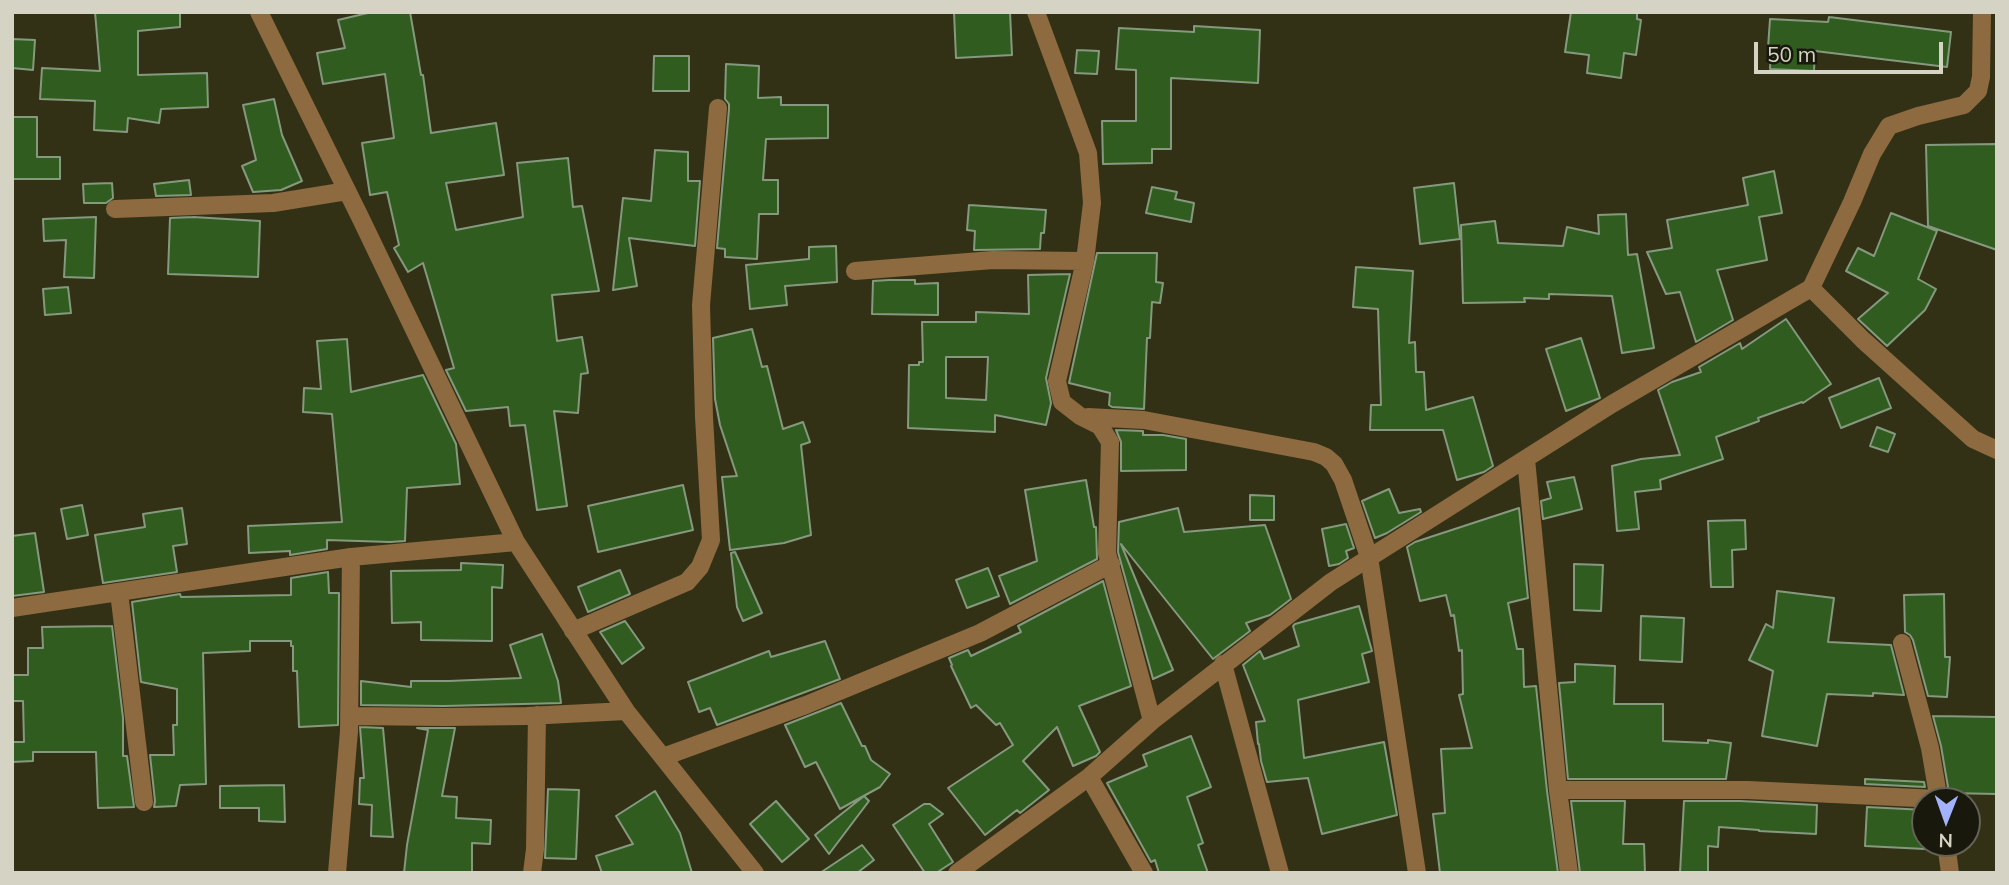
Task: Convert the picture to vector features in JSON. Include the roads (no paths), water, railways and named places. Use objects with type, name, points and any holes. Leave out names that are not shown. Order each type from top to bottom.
[{"type":"street","points":[[259,12],[516,542],[626,711],[755,873]]},
{"type":"street","points":[[1036,12],[1088,153],[1092,203],[1084,261],[1057,382],[1062,402],[1080,416],[1100,426],[1110,442],[1107,553],[1152,721]]},
{"type":"street","points":[[957,873],[1089,777],[1152,721],[1331,582],[1624,397],[1811,288],[1847,214],[1872,154],[1889,126],[1964,105],[1978,91],[1982,77],[1982,12]]},
{"type":"street","points":[[573,631],[687,582],[700,567],[711,540],[701,305],[718,108]]},
{"type":"street","points":[[115,209],[273,203],[347,191]]},
{"type":"street","points":[[855,271],[993,260],[1084,261]]},
{"type":"street","points":[[1811,288],[1863,340],[1973,439],[1997,450]]},
{"type":"street","points":[[1080,416],[1144,420],[1314,452],[1334,464],[1343,480],[1369,557],[1417,873]]},
{"type":"street","points":[[1526,459],[1558,790],[1569,873]]},
{"type":"street","points":[[12,608],[351,557],[516,542]]},
{"type":"street","points":[[338,873],[349,716],[351,557]]},
{"type":"street","points":[[663,757],[806,705],[980,633],[1111,564]]},
{"type":"street","points":[[119,592],[144,802]]},
{"type":"street","points":[[1902,643],[1930,748],[1936,787]]},
{"type":"street","points":[[1223,664],[1280,873]]},
{"type":"street","points":[[349,716],[444,717],[626,711]]},
{"type":"street","points":[[532,873],[535,849],[537,715]]},
{"type":"street","points":[[1089,777],[1144,873]]},
{"type":"street","points":[[1558,790],[1748,790],[1911,799]]}]
